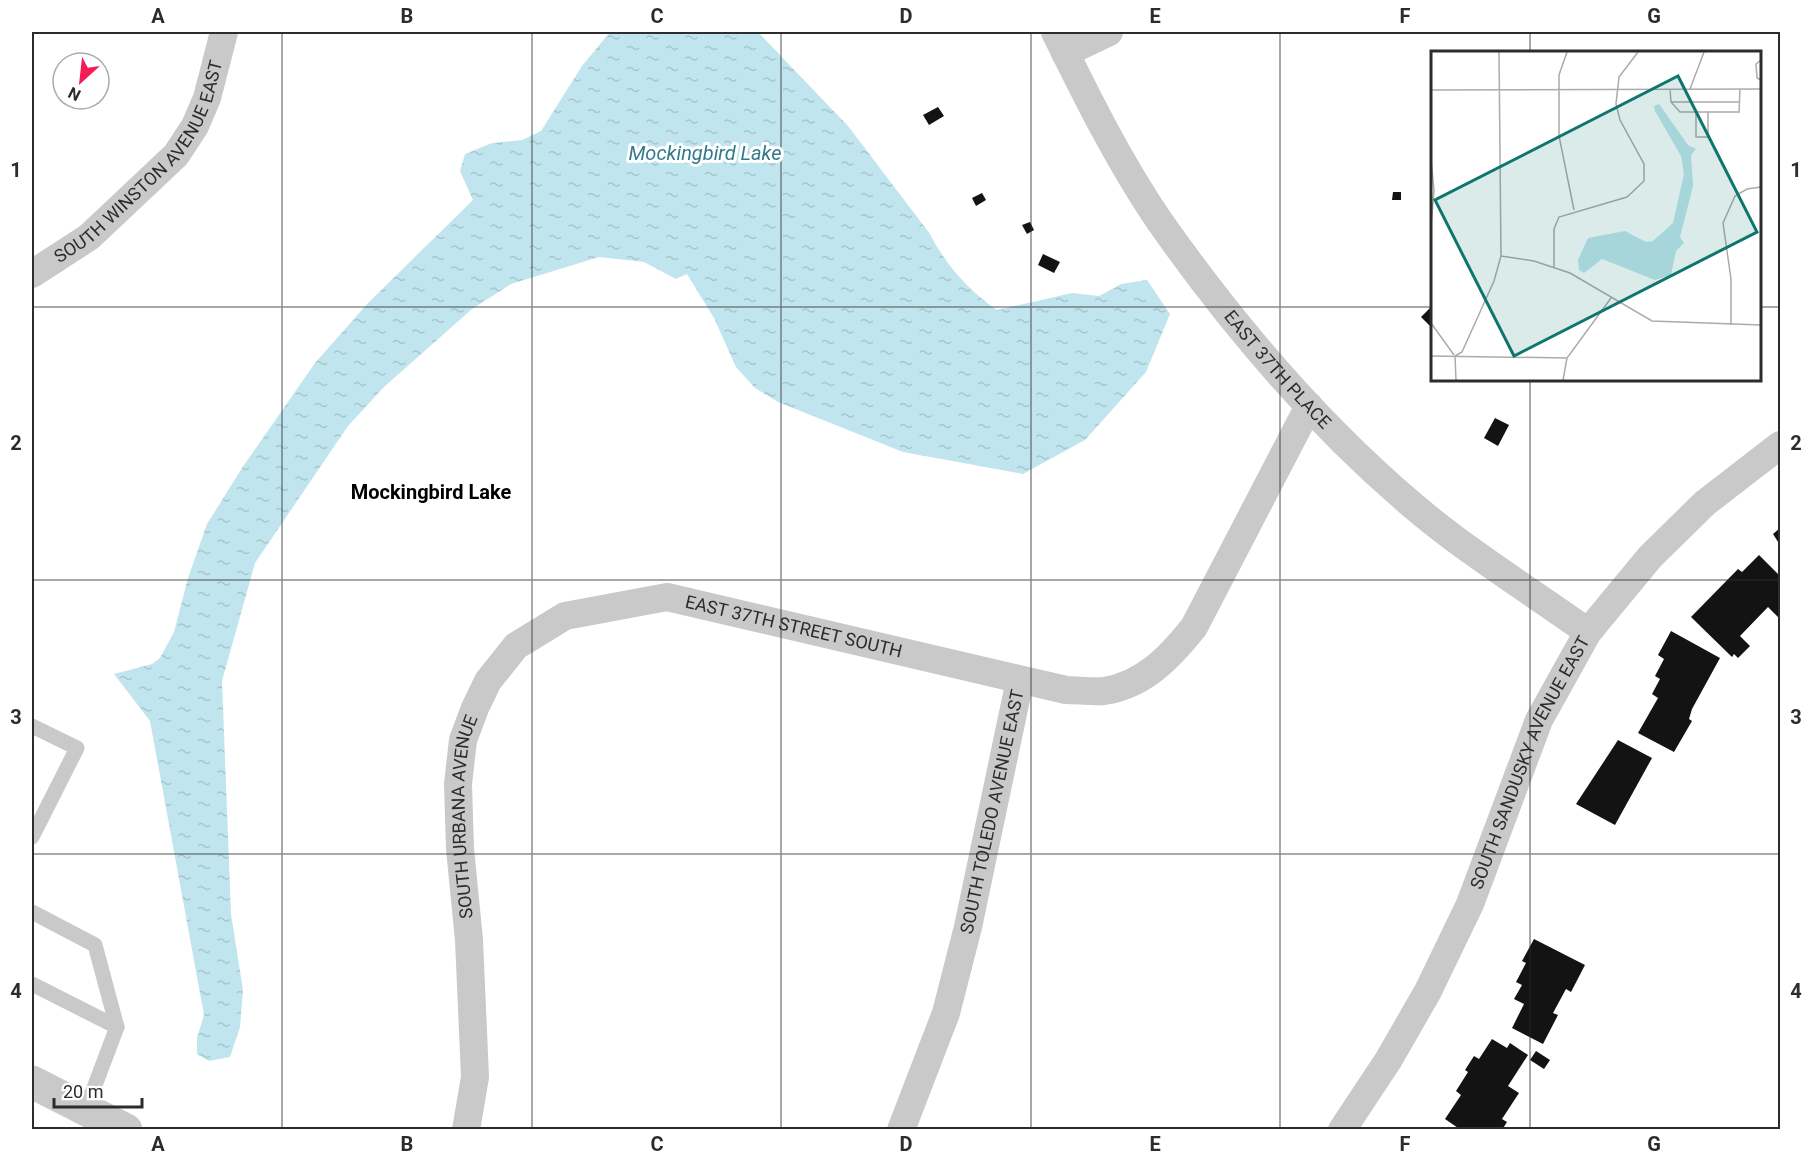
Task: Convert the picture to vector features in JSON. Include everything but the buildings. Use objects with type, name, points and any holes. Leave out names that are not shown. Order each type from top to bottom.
[{"type":"street","name":"SOUTH WINSTON AVENUE EAST","points":[[32,273],[89,237],[176,155],[195,126],[207,98],[224,32]]},
{"type":"street","points":[[1060,42],[1109,32]]},
{"type":"street","name":"EAST 37TH PLACE","points":[[1060,42],[1107,134],[1158,218],[1234,318],[1309,406],[1411,504],[1588,632]]},
{"type":"street","name":"SOUTH TOLEDO AVENUE EAST","points":[[901,1130],[946,1013],[968,927],[1020,680],[1066,690],[1104,691],[1150,673],[1170,657],[1194,627],[1309,406]]},
{"type":"street","name":"SOUTH SANDUSKY AVENUE EAST","points":[[1342,1130],[1389,1059],[1428,991],[1470,904],[1539,720],[1588,632],[1650,557],[1705,503],[1780,445]]},
{"type":"street","name":"EAST 37TH STREET SOUTH","points":[[565,616],[667,597],[1020,680]]},
{"type":"street","name":"SOUTH URBANA AVENUE","points":[[466,1130],[475,1077],[470,940],[460,849],[458,795],[463,740],[488,681],[516,646],[565,616]]},
{"type":"street","points":[[32,1082],[126,1130]]},
{"type":"lane","points":[[32,726],[77,748],[32,837]]},
{"type":"lane","points":[[32,912],[95,945],[117,1027],[86,1109]]},
{"type":"lane","points":[[32,984],[117,1027]]},
{"type":"water","name":"Mockingbird Lake","points":[[610,32],[758,32],[848,126],[959,276],[977,295],[997,310],[1072,293],[1099,296],[1121,284],[1147,280],[1170,314],[1146,372],[1085,440],[1023,474],[903,452],[778,402],[755,388],[736,367],[714,318],[687,274],[676,279],[644,262],[599,257],[511,284],[472,309],[384,387],[348,426],[255,563],[222,681],[231,914],[243,990],[240,1027],[230,1057],[209,1061],[197,1054],[197,1038],[204,1015],[150,721],[114,674],[152,664],[160,658],[174,632],[188,578],[207,524],[242,468],[315,363],[368,303],[473,200],[460,171],[465,154],[492,143],[522,140],[541,131],[582,66]]},
{"type":"district","name":"Mockingbird Lake","points":[[431,492]]}]
